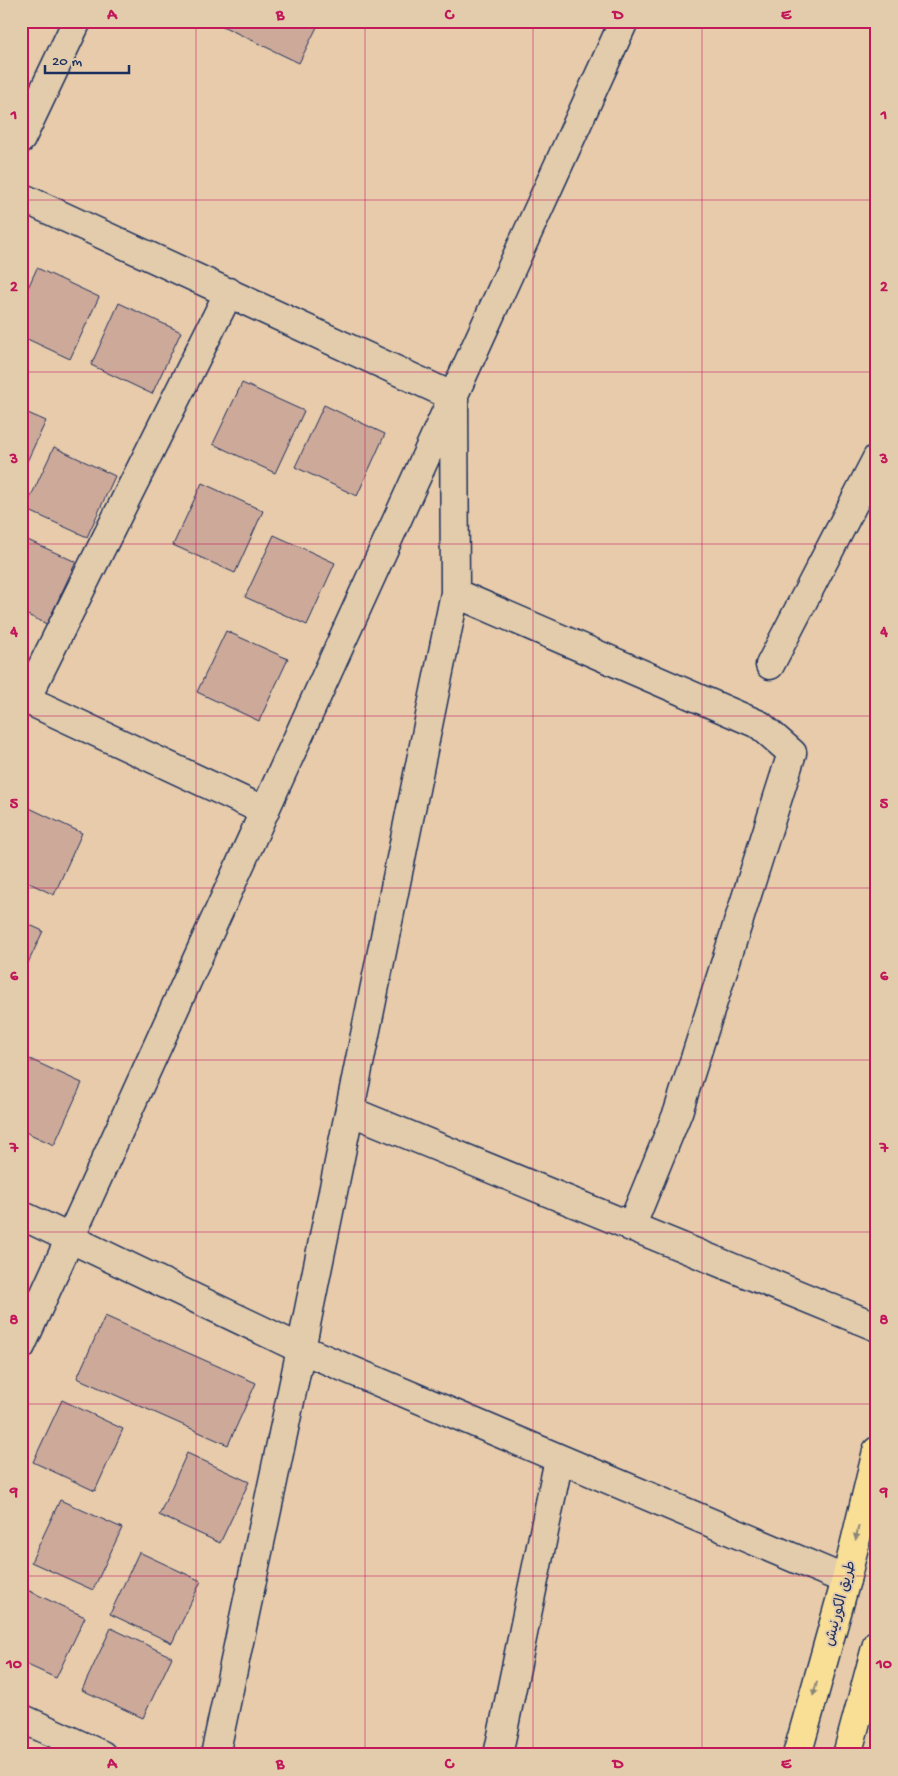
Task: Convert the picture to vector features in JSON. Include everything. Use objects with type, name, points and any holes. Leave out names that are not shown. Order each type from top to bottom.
[{"type":"main road","name":"طريق الكورنيش","points":[[797,1755],[846,1580],[877,1451]]},
{"type":"main road","points":[[847,1755],[877,1644]]},
{"type":"street","points":[[21,139],[77,21]]},
{"type":"street","points":[[21,1346],[624,21]]},
{"type":"street","points":[[21,196],[454,397]]},
{"type":"street","points":[[229,292],[24,698],[265,811]]},
{"type":"street","points":[[215,1755],[350,1111],[455,592],[454,397]]},
{"type":"street","points":[[770,664],[877,458]]},
{"type":"street","points":[[455,592],[760,725],[792,753],[678,1112],[631,1227]]},
{"type":"street","points":[[350,1111],[877,1327]]},
{"type":"street","points":[[21,1214],[301,1348],[846,1580]]},
{"type":"street","points":[[498,1755],[559,1459]]},
{"type":"street","points":[[21,1718],[102,1755]]},
{"type":"building","points":[[212,21],[320,21],[299,63]]},
{"type":"building","points":[[37,268],[99,297],[70,359],[21,336],[21,303]]},
{"type":"building","points":[[119,303],[181,332],[152,394],[91,365]]},
{"type":"building","points":[[242,383],[304,411],[275,473],[213,444]]},
{"type":"building","points":[[324,405],[385,434],[357,496],[295,467]]},
{"type":"building","points":[[21,410],[46,421],[21,474]]},
{"type":"building","points":[[54,447],[115,476],[87,537],[25,509]]},
{"type":"building","points":[[202,483],[263,511],[235,573],[173,545]]},
{"type":"building","points":[[274,535],[335,563],[307,625],[245,597]]},
{"type":"building","points":[[21,537],[76,562],[47,624],[21,612]]},
{"type":"building","points":[[226,631],[288,659],[259,721],[197,692]]},
{"type":"building","points":[[21,804],[82,833],[54,895],[21,879]]},
{"type":"building","points":[[21,921],[43,931],[21,978]]},
{"type":"building","points":[[21,1055],[82,1083],[54,1145],[21,1130]]},
{"type":"building","points":[[105,1316],[256,1383],[228,1445],[77,1378]]},
{"type":"building","points":[[62,1400],[123,1429],[95,1491],[33,1462]]},
{"type":"building","points":[[187,1453],[249,1482],[220,1543],[159,1515]]},
{"type":"building","points":[[60,1500],[122,1528],[93,1590],[31,1562]]},
{"type":"building","points":[[139,1552],[201,1581],[172,1643],[110,1614]]},
{"type":"building","points":[[23,1588],[85,1617],[56,1678],[21,1662]]},
{"type":"building","points":[[111,1628],[172,1657],[143,1718],[82,1690]]},
{"type":"building","points":[[21,1747],[38,1755],[21,1755]]}]
